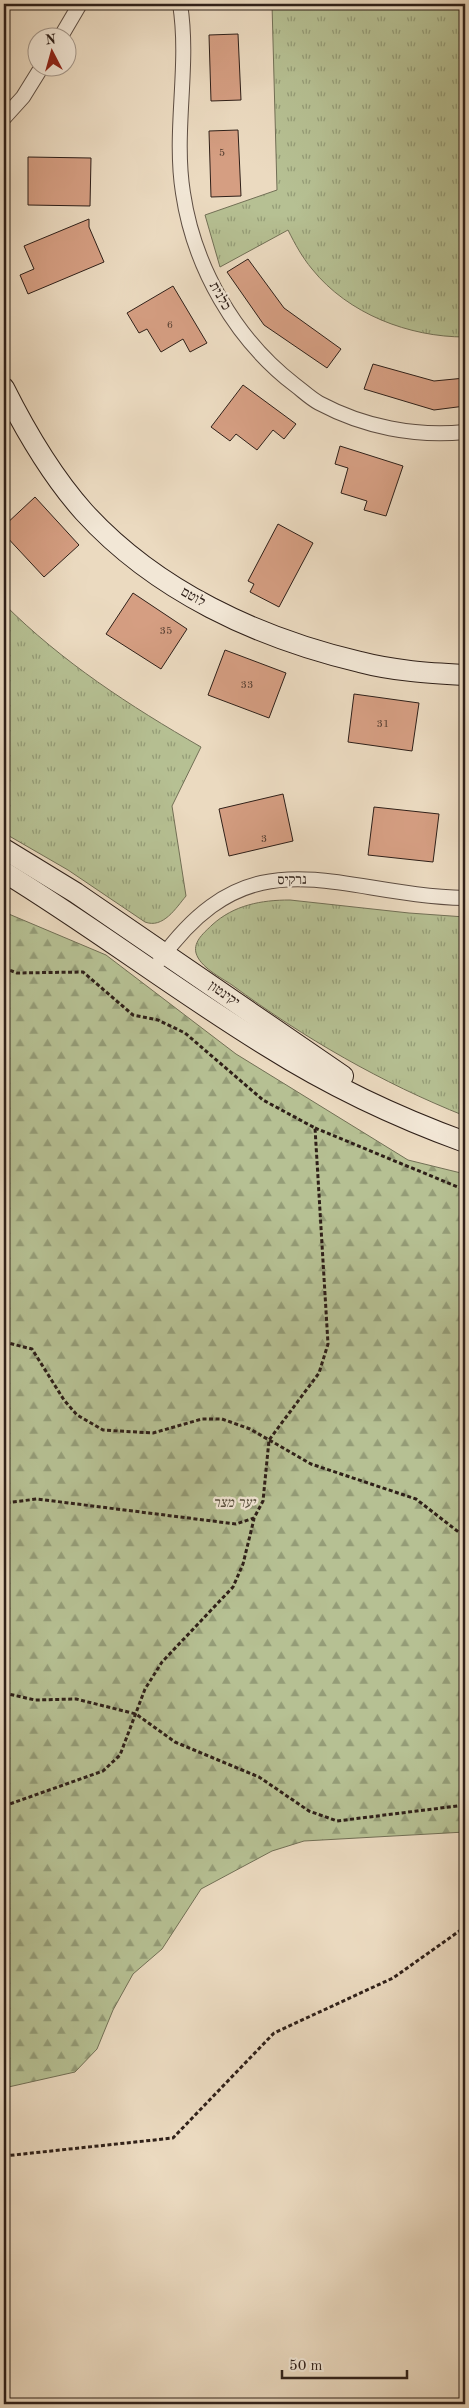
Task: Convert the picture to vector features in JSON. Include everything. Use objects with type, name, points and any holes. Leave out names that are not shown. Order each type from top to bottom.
[{"type":"street","points":[[66,28],[80,4]]},
{"type":"street","name":"כלנית","points":[[180,4],[183,25],[179,154],[183,194],[193,238],[212,284],[239,328],[274,369],[318,402],[372,425],[435,435],[465,432]]},
{"type":"street","points":[[4,118],[23,97],[35,78]]},
{"type":"street","name":"לוטם","points":[[4,388],[23,427],[51,470],[84,512],[125,551],[174,587],[216,610],[261,631],[310,649],[379,666],[415,672],[465,675]]},
{"type":"street","name":"יקינטון","points":[[4,848],[68,888],[159,962]]},
{"type":"street","name":"יקינטון","points":[[4,872],[159,962],[404,1114],[456,1138]]},
{"type":"street","name":"נרקיס","points":[[159,962],[183,930],[214,902],[232,892],[271,881],[315,880],[400,892],[465,898]]},
{"type":"path","points":[[4,968],[17,973],[83,972],[133,1015],[158,1020],[185,1033],[263,1100],[315,1128],[465,1190]]},
{"type":"path","points":[[4,1806],[103,1771],[120,1755],[145,1689],[162,1662],[233,1587],[243,1564],[254,1518],[263,1501],[269,1440],[319,1373],[328,1344],[315,1128]]},
{"type":"path","points":[[4,1342],[32,1349],[64,1400],[77,1415],[103,1430],[153,1433],[202,1418],[222,1419],[250,1429],[311,1464],[416,1499],[465,1536]]},
{"type":"path","points":[[4,1503],[37,1499],[236,1524],[254,1518]]},
{"type":"path","points":[[4,1693],[35,1700],[76,1699],[136,1714],[175,1742],[259,1777],[308,1811],[337,1821],[465,1805]]},
{"type":"path","points":[[4,2156],[173,2138],[274,2033],[393,1978],[465,1928]]},
{"type":"green space","points":[[272,4],[465,4],[465,337],[423,333],[381,320],[361,310],[343,299],[312,269],[288,230],[220,267],[205,215],[277,190]]},
{"type":"green space","points":[[4,604],[73,664],[148,716],[201,747],[172,806],[186,896],[168,916],[158,923],[145,922],[68,870],[4,833]]},
{"type":"green space","points":[[290,900],[465,917],[465,1116],[374,1074],[315,1041],[211,971],[198,958],[196,945],[200,937],[220,918],[248,905]]},
{"type":"green space","name":"יער מצר","points":[[4,912],[106,955],[236,1054],[408,1160],[465,1174],[465,1832],[304,1841],[272,1851],[201,1889],[162,1949],[133,1974],[113,2010],[97,2049],[75,2072],[4,2088]]},
{"type":"building","points":[[238,34],[241,100],[211,101],[209,35]]},
{"type":"building","points":[[238,130],[241,196],[211,197],[209,131]]},
{"type":"building","points":[[28,157],[91,158],[90,206],[28,205]]},
{"type":"building","points":[[89,219],[89,227],[104,262],[28,294],[20,275],[34,269],[24,246]]},
{"type":"building","points":[[248,259],[284,308],[341,349],[327,368],[264,325],[227,272]]},
{"type":"building","points":[[173,286],[207,343],[190,352],[183,339],[161,352],[147,329],[139,333],[127,313]]},
{"type":"building","points":[[373,364],[434,381],[465,378],[465,406],[434,410],[364,389]]},
{"type":"building","points":[[243,385],[296,424],[284,439],[273,430],[257,450],[236,434],[230,441],[211,427]]},
{"type":"building","points":[[340,446],[403,466],[386,516],[364,510],[367,501],[341,493],[348,468],[335,464]]},
{"type":"building","points":[[35,497],[79,545],[44,577],[4,534],[4,526]]},
{"type":"building","points":[[278,524],[313,543],[279,607],[250,592],[254,584],[248,581]]},
{"type":"building","points":[[133,593],[187,629],[161,669],[106,634]]},
{"type":"building","points":[[225,650],[286,673],[269,718],[208,695]]},
{"type":"building","points":[[354,694],[419,703],[412,751],[348,742]]},
{"type":"building","points":[[283,794],[293,841],[229,856],[219,809]]},
{"type":"building","points":[[374,807],[439,814],[433,862],[368,855]]}]
